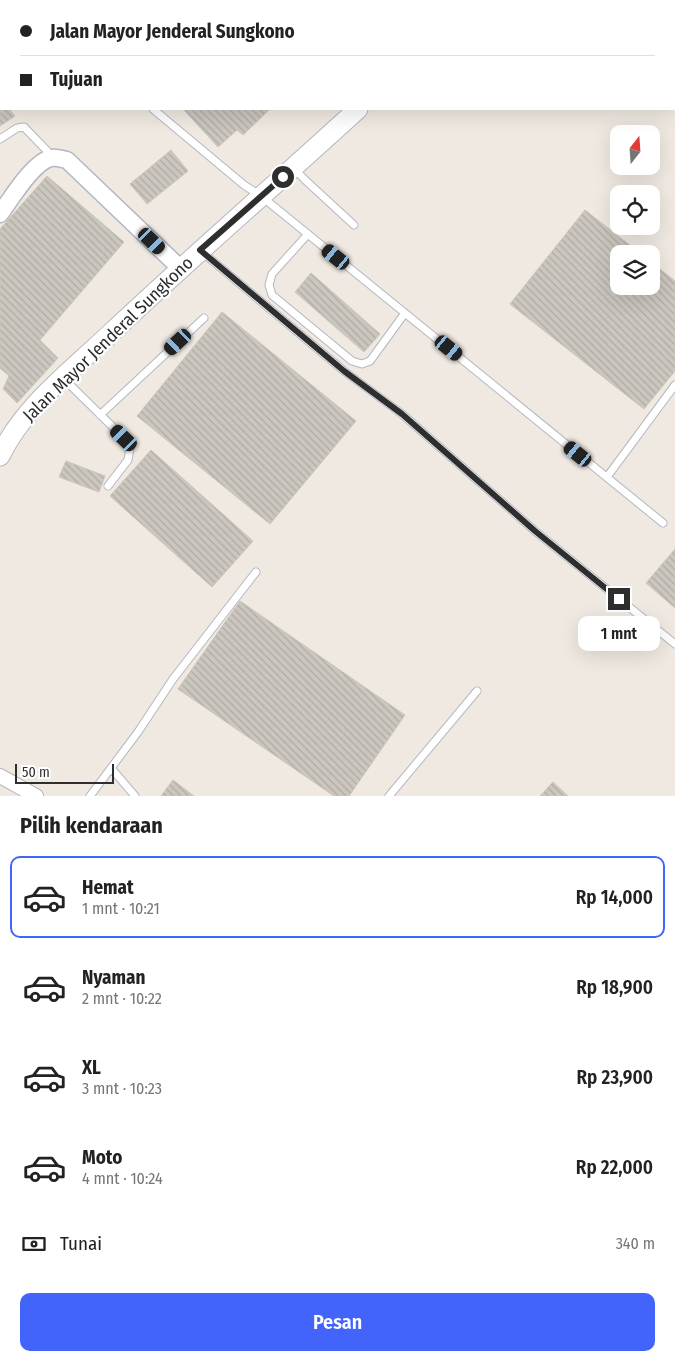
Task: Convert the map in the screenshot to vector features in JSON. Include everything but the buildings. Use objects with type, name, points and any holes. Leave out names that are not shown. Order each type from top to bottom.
[{"type":"main road","name":"Jalan Mayor Jenderal Sungkono","points":[[0,456],[26,415],[63,378],[180,268],[357,110]]},
{"type":"street","points":[[0,214],[26,179],[42,162],[53,157],[67,160],[180,268]]},
{"type":"street","points":[[0,776],[36,796]]},
{"type":"lane","points":[[154,110],[244,185],[261,196],[663,523]]},
{"type":"lane","points":[[0,139],[17,128],[24,126],[53,157]]},
{"type":"lane","points":[[294,167],[304,180],[354,225]]},
{"type":"lane","points":[[308,234],[272,274],[269,285],[272,295],[352,361],[362,364],[370,361],[405,313]]},
{"type":"lane","points":[[200,250],[344,371],[402,414],[535,531],[675,644]]},
{"type":"lane","points":[[100,415],[204,318]]},
{"type":"lane","points":[[63,378],[124,438],[130,448],[128,460],[108,486]]},
{"type":"lane","points":[[607,477],[675,385]]},
{"type":"lane","points":[[90,796],[138,732],[173,679],[256,572]]},
{"type":"lane","points":[[389,796],[477,691]]},
{"type":"lane","points":[[111,768],[135,796]]},
{"type":"route","points":[[283,177],[200,250],[344,371],[402,414],[535,531],[619,599]]}]
